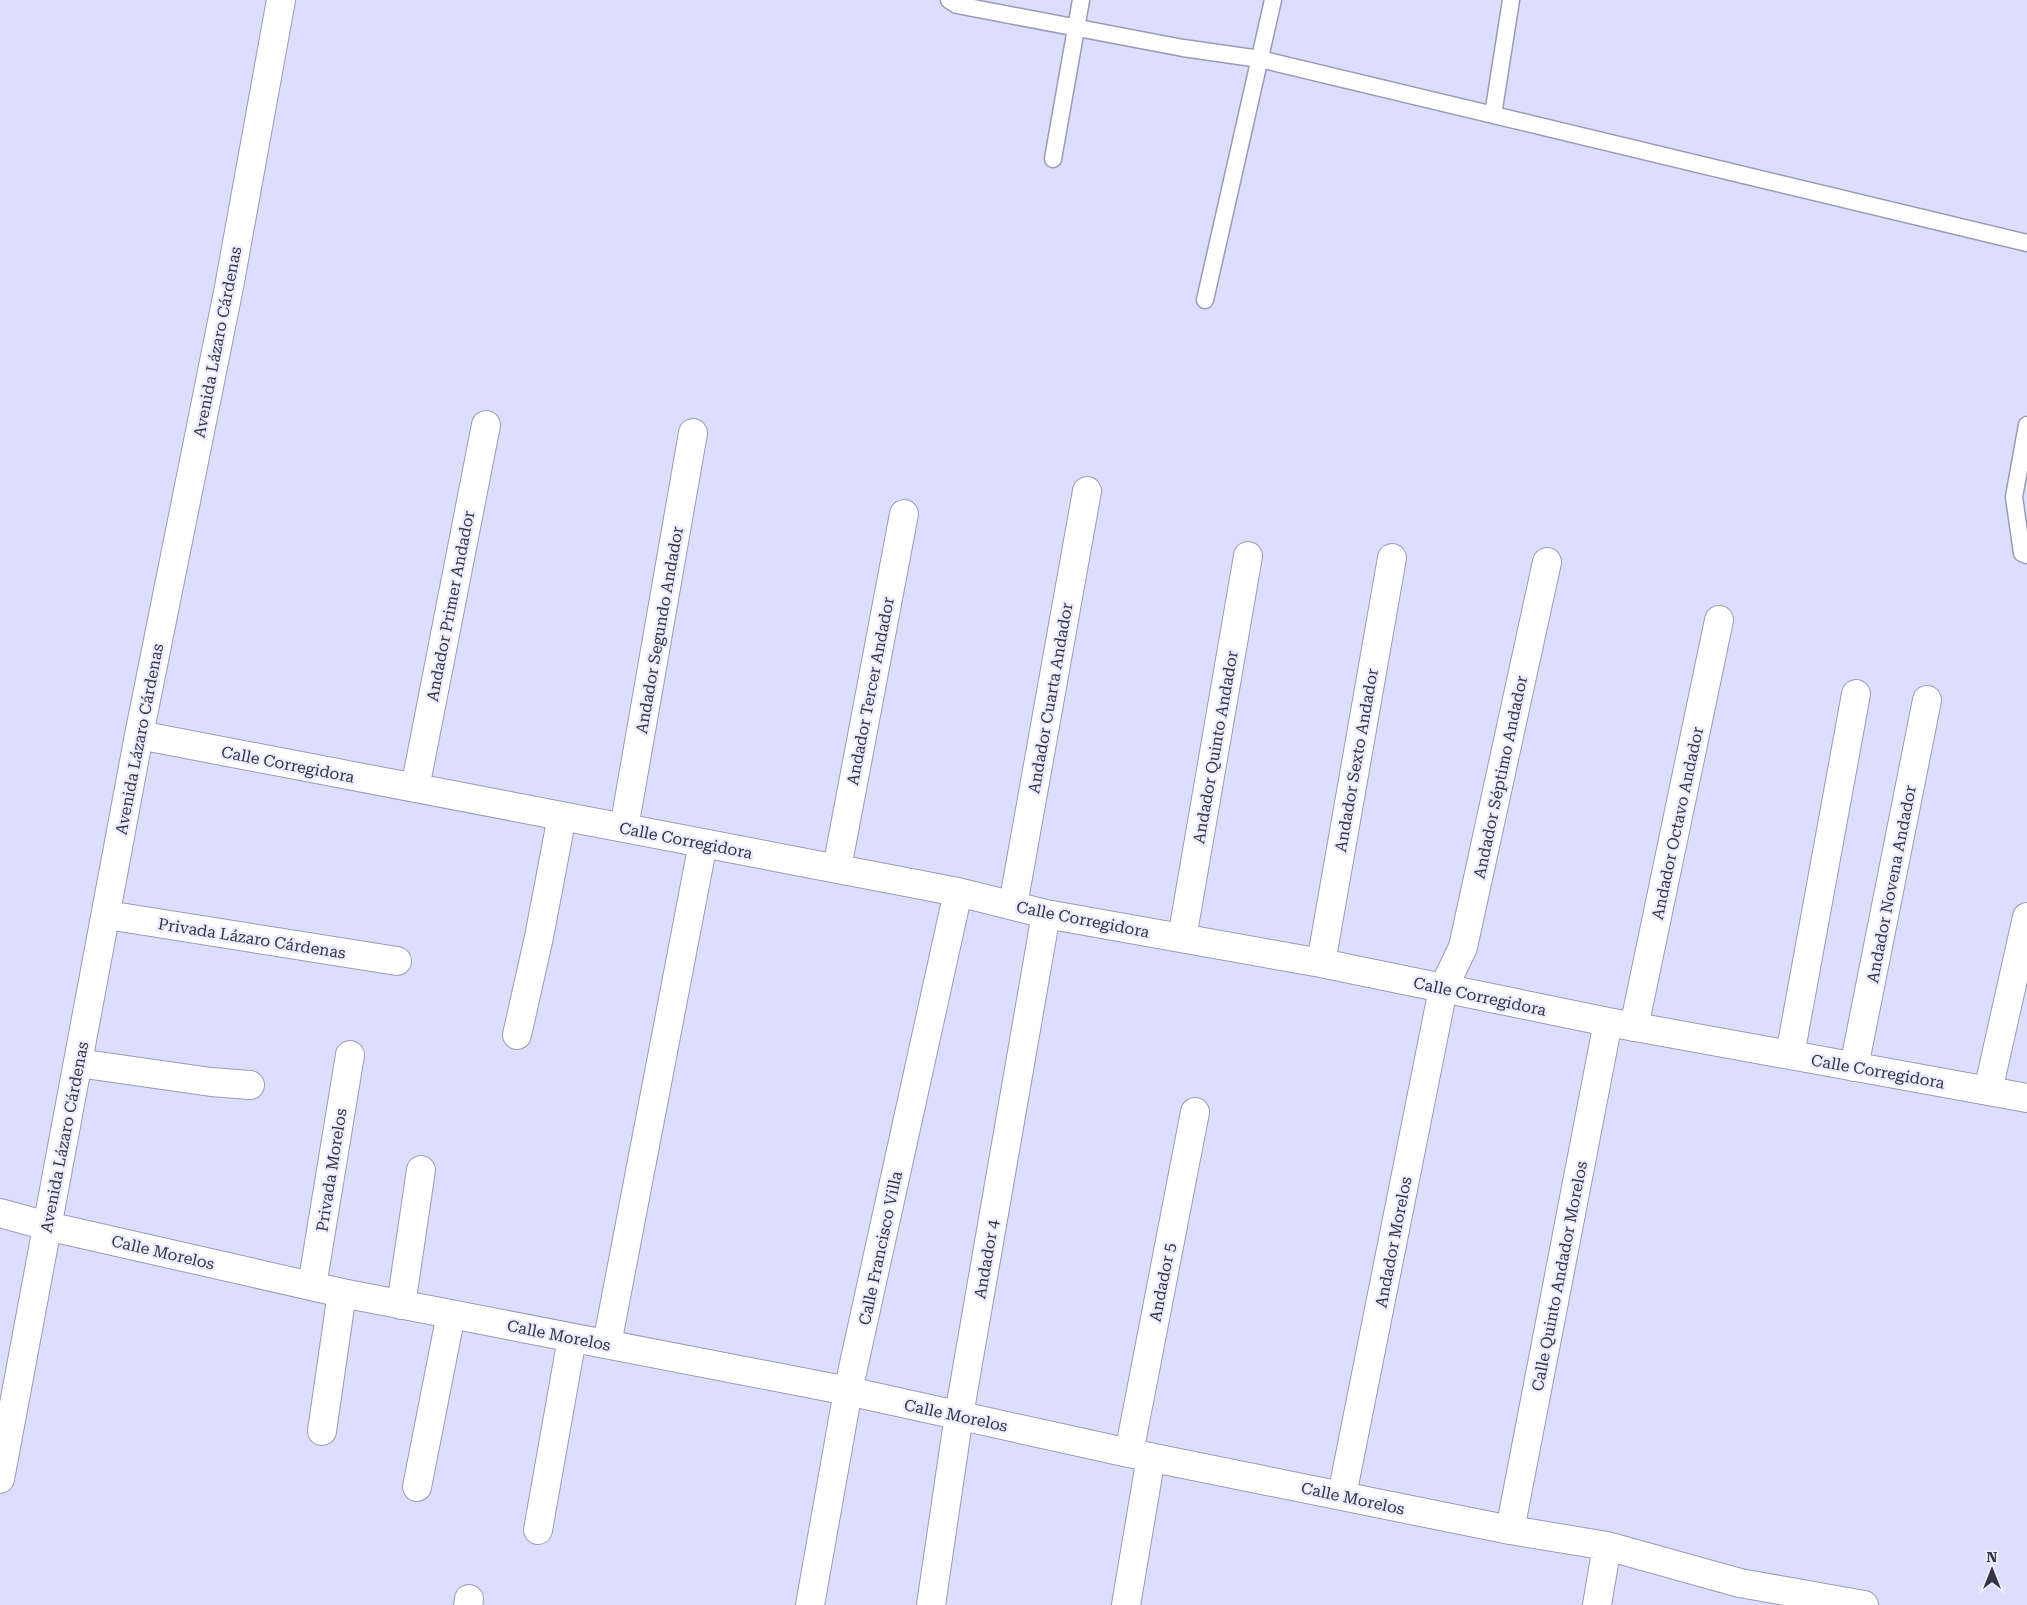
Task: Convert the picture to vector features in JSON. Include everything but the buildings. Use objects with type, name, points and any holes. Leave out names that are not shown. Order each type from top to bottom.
[{"type":"street","name":"Avenida Lázaro Cárdenas","points":[[0,1479],[139,736],[227,297],[281,0]]},
{"type":"street","name":"Andador Primer Andador","points":[[415,788],[486,425]]},
{"type":"street","name":"Andador Segundo Andador","points":[[624,828],[693,433]]},
{"type":"street","name":"Andador Cuarta Andador","points":[[1013,905],[1087,491]]},
{"type":"street","name":"Andador Tercer Andador","points":[[837,868],[904,514]]},
{"type":"street","name":"Andador Quinto Andador","points":[[1182,938],[1248,556]]},
{"type":"street","name":"Andador Sexto Andador","points":[[1321,963],[1392,558]]},
{"type":"street","name":"Andador Séptimo Andador","points":[[1443,989],[1463,947],[1547,562]]},
{"type":"street","name":"Andador Octavo Andador","points":[[1634,1026],[1720,620]]},
{"type":"street","points":[[1790,1055],[1856,694]]},
{"type":"street","name":"Andador Novena Andador","points":[[1854,1067],[1927,700]]},
{"type":"street","name":"Calle Corregidora","points":[[139,736],[837,868],[958,892],[1046,914],[1321,963],[1608,1022],[2027,1098]]},
{"type":"street","points":[[517,1035],[540,937],[562,816]]},
{"type":"street","points":[[607,1344],[703,843]]},
{"type":"street","name":"Calle Francisco Villa","points":[[810,1605],[848,1391],[958,892]]},
{"type":"street","name":"Andador 4","points":[[930,1605],[959,1415],[1046,914]]},
{"type":"street","name":"Privada Lázaro Cárdenas","points":[[107,915],[397,961]]},
{"type":"street","points":[[1988,1091],[2027,917]]},
{"type":"street","name":"Andador Morelos","points":[[1342,1495],[1443,989]]},
{"type":"street","name":"Calle Quinto Andador Morelos","points":[[1510,1530],[1608,1022]]},
{"type":"street","name":"Privada Morelos","points":[[312,1286],[350,1055]]},
{"type":"street","points":[[78,1063],[211,1082],[250,1085]]},
{"type":"street","name":"Andador 5","points":[[1126,1605],[1140,1455],[1196,1112]]},
{"type":"street","points":[[401,1305],[421,1170]]},
{"type":"street","name":"Calle Morelos","points":[[0,1213],[47,1226],[342,1293],[848,1391],[1140,1455],[1510,1530],[1607,1546],[1738,1594],[1864,1605]]},
{"type":"street","points":[[322,1432],[342,1293]]},
{"type":"street","points":[[417,1487],[451,1314]]},
{"type":"street","points":[[538,1530],[572,1338]]},
{"type":"street","points":[[1597,1605],[1607,1546]]},
{"type":"lane","points":[[949,0],[957,5],[1075,28],[1184,48],[1260,59],[2027,243]]},
{"type":"lane","points":[[1053,159],[1081,0]]},
{"type":"lane","points":[[1205,300],[1273,0]]},
{"type":"lane","points":[[1493,115],[1511,0]]},
{"type":"lane","points":[[2027,425],[2014,497],[2022,553],[2027,555]]}]
